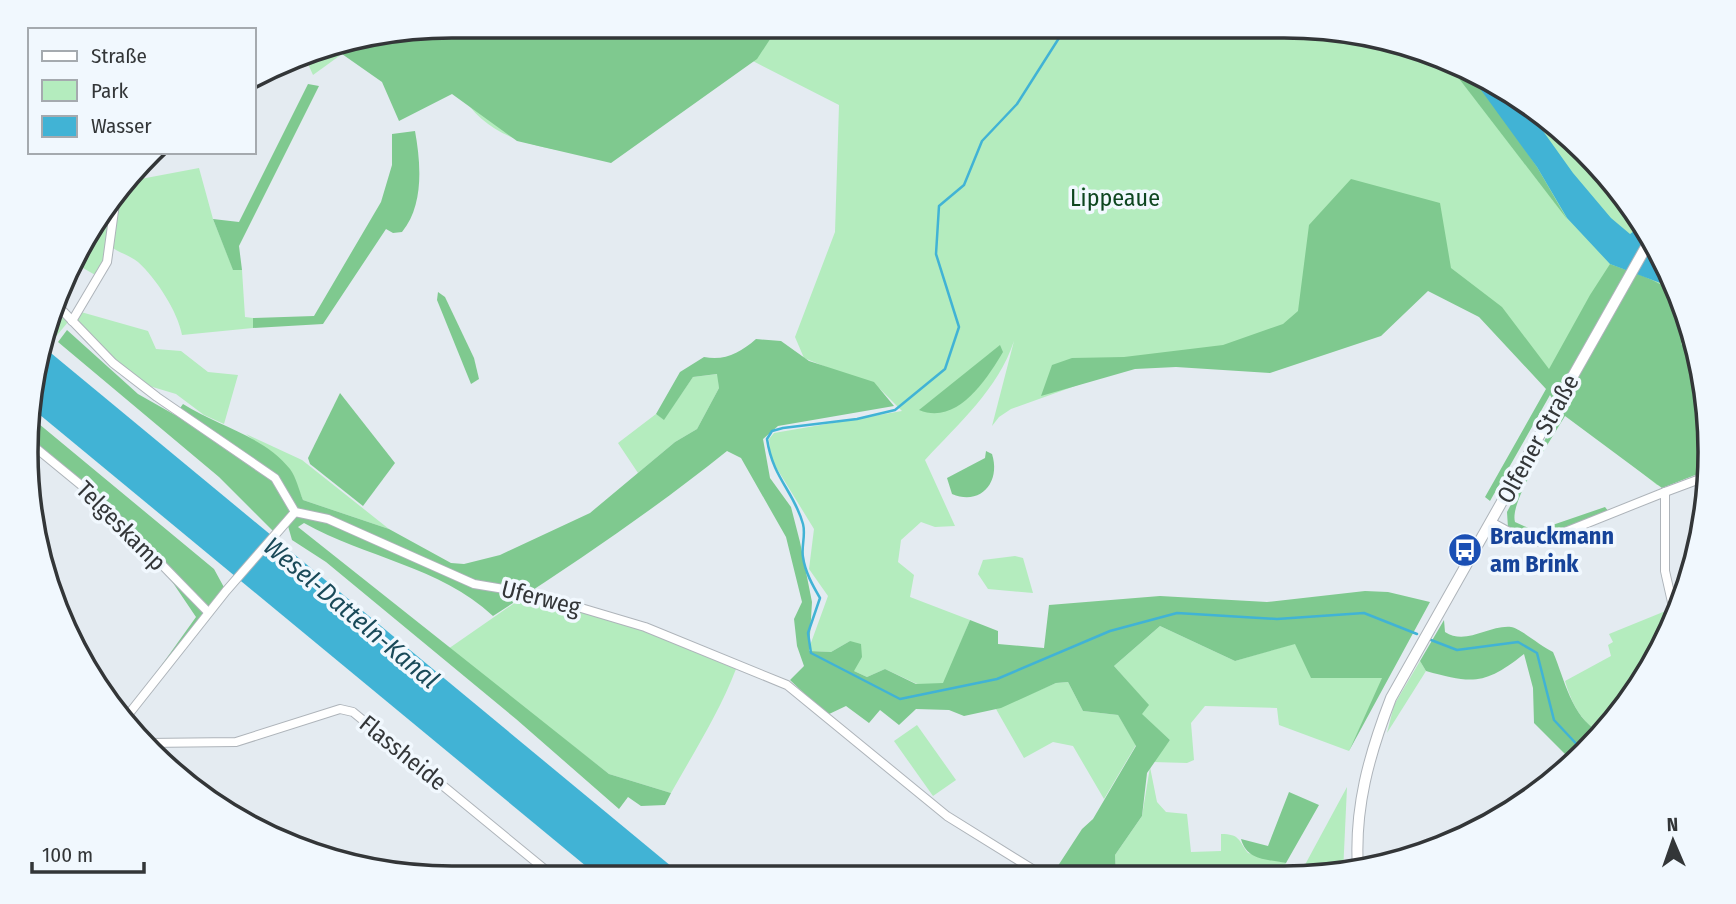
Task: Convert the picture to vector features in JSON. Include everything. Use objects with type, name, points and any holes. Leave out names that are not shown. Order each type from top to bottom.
[{"type":"main road","name":"Olfener Straße","points":[[1358,859],[1358,817],[1365,771],[1391,698],[1644,249]]},
{"type":"street","points":[[72,321],[107,262],[113,214]]},
{"type":"street","points":[[63,311],[113,362],[157,397],[275,478],[295,512],[208,612],[130,711]]},
{"type":"street","name":"Telgeskamp","points":[[38,450],[98,499],[208,612]]},
{"type":"street","points":[[1491,522],[1520,538],[1540,542],[1697,480]]},
{"type":"street","points":[[1665,492],[1665,571],[1671,598]]},
{"type":"street","name":"Uferweg","points":[[295,512],[328,519],[474,584],[534,594],[645,627],[787,685],[947,816],[1028,866]]},
{"type":"street","name":"Flassheide","points":[[159,743],[236,742],[340,709],[353,712],[541,866]]},
{"type":"green space","name":"Lippeaue","points":[[453,38],[1284,38],[1365,46],[1417,60],[1467,81],[1536,124],[1595,179],[1628,222],[1655,269],[1676,319],[1694,398],[1697,474],[1663,486],[1657,485],[1565,411],[1549,372],[1434,281],[1173,363],[1117,371],[1011,409],[992,426],[1014,341],[988,390],[925,460],[955,526],[935,527],[921,522],[901,540],[898,562],[914,575],[910,597],[970,620],[944,684],[917,684],[885,669],[867,677],[854,671],[850,641],[831,652],[808,651],[828,596],[809,569],[814,529],[771,459],[769,439],[774,433],[902,411],[880,389],[804,358],[795,337],[835,232],[839,105],[749,59],[610,157],[546,148],[506,135],[488,124],[472,109],[459,90]]},
{"type":"green space","points":[[771,38],[757,59],[611,163],[517,141],[452,94],[399,121],[382,82],[342,54],[371,46],[425,39]]},
{"type":"green space","points":[[342,54],[342,54],[313,75],[308,64]]},
{"type":"green space","points":[[1458,77],[1481,89],[1491,101],[1537,167],[1567,219]]},
{"type":"green space","points":[[308,84],[319,86],[239,246],[242,270],[233,270],[213,219],[239,222]]},
{"type":"green space","points":[[415,131],[419,184],[414,209],[402,232],[393,233],[386,229],[323,324],[253,328],[253,318],[314,316],[381,202],[392,165],[392,134]]},
{"type":"green space","points":[[199,168],[213,219],[233,269],[242,270],[245,317],[253,318],[253,328],[182,335],[171,306],[152,277],[135,260],[113,248],[117,209],[141,179]]},
{"type":"green space","points":[[1351,179],[1440,203],[1451,268],[1502,307],[1549,369],[1610,264],[1662,285],[1676,319],[1690,371],[1697,425],[1697,474],[1662,488],[1565,416],[1525,485],[1515,512],[1515,522],[1535,531],[1605,507],[1609,512],[1541,539],[1523,536],[1508,528],[1507,512],[1560,411],[1550,395],[1490,501],[1485,497],[1546,389],[1479,317],[1428,291],[1381,336],[1270,373],[1176,367],[1135,369],[1041,396],[1052,365],[1072,358],[1124,357],[1223,345],[1283,324],[1298,311],[1309,225]]},
{"type":"green space","points":[[111,217],[105,261],[97,276],[82,267]]},
{"type":"green space","points":[[438,292],[445,297],[474,358],[479,379],[471,384],[437,300]]},
{"type":"green space","points":[[81,312],[148,331],[156,349],[181,351],[208,372],[238,375],[224,424],[204,415],[176,394],[146,385],[114,361],[76,320]]},
{"type":"green space","points":[[62,315],[68,322],[55,338]]},
{"type":"green space","points":[[67,330],[138,394],[175,415],[183,404],[267,448],[290,469],[303,500],[389,529],[451,563],[464,564],[500,555],[590,513],[675,442],[697,429],[719,388],[717,374],[693,377],[664,420],[656,414],[680,372],[704,357],[732,355],[756,339],[781,341],[809,361],[874,382],[894,406],[778,426],[763,439],[770,478],[791,507],[800,542],[812,602],[809,651],[831,652],[850,641],[861,644],[862,657],[854,671],[867,677],[885,669],[916,684],[943,683],[970,620],[998,631],[998,644],[1044,648],[1049,605],[1160,596],[1267,602],[1365,591],[1388,592],[1430,602],[1349,751],[1382,678],[1311,678],[1295,644],[1235,661],[1160,626],[1114,666],[1149,705],[1142,714],[1170,740],[1147,773],[1142,816],[1115,855],[1116,866],[1058,866],[1082,829],[1093,819],[1136,746],[1118,715],[1083,711],[1068,682],[1056,683],[1001,708],[964,716],[949,710],[916,709],[899,725],[880,710],[869,723],[846,706],[827,715],[790,680],[804,666],[797,646],[794,619],[802,602],[786,537],[741,458],[727,451],[612,536],[493,616],[472,599],[426,574],[304,523],[298,527],[609,774],[671,793],[665,805],[641,806],[628,797],[619,809],[516,719],[326,562],[292,540],[288,526],[297,516],[308,517],[297,508],[274,532],[219,477],[58,342]]},
{"type":"green space","points":[[1000,345],[1003,352],[988,375],[958,406],[933,413],[919,410]]},
{"type":"green space","points":[[718,374],[719,388],[697,429],[675,442],[638,473],[618,443],[656,414],[664,419],[693,377]]},
{"type":"green space","points":[[340,393],[395,463],[363,506],[310,464],[308,458]]},
{"type":"green space","points":[[39,424],[214,569],[226,591],[136,701],[196,617],[169,577],[105,514],[98,499],[38,449]]},
{"type":"green space","points":[[246,434],[302,460],[389,529],[303,500],[290,470]]},
{"type":"green space","points":[[986,451],[992,454],[994,474],[986,489],[972,497],[952,494],[947,478],[985,458]]},
{"type":"green space","points":[[1015,556],[1023,558],[1033,593],[988,589],[978,574],[983,560]]},
{"type":"green space","points":[[526,595],[615,619],[736,669],[714,717],[671,793],[609,774],[448,649]]},
{"type":"green space","points":[[1666,611],[1628,682],[1593,727],[1577,710],[1565,681],[1611,656],[1608,645],[1613,642],[1609,634]]},
{"type":"green space","points":[[1444,620],[1445,632],[1461,637],[1502,627],[1515,628],[1553,652],[1575,707],[1593,727],[1566,754],[1534,723],[1533,688],[1524,654],[1499,672],[1467,680],[1426,671],[1420,661]]},
{"type":"green space","points":[[1160,626],[1235,661],[1296,643],[1312,678],[1383,678],[1349,751],[1279,725],[1277,708],[1205,706],[1191,723],[1194,760],[1187,763],[1153,762],[1170,740],[1141,714],[1148,705],[1114,666]]},
{"type":"green space","points":[[1420,661],[1426,671],[1387,733],[1394,705]]},
{"type":"green space","points":[[1068,682],[1083,711],[1118,715],[1136,745],[1104,799],[1073,746],[1053,742],[1024,758],[996,709],[1056,683]]},
{"type":"green space","points":[[917,725],[956,780],[933,796],[894,741]]},
{"type":"green space","points":[[1150,767],[1157,802],[1166,812],[1187,814],[1191,852],[1221,851],[1221,834],[1232,835],[1248,853],[1286,863],[1284,866],[1116,866],[1115,855],[1142,816]]},
{"type":"green space","points":[[1347,787],[1344,861],[1305,865]]},
{"type":"green space","points":[[1289,792],[1319,805],[1286,863],[1253,855],[1241,839],[1268,846]]},
{"type":"water","points":[[1479,88],[1541,128],[1573,173],[1611,218],[1630,234],[1634,231],[1661,283],[1610,264],[1567,218],[1537,167]]},
{"type":"water","name":"Wesel-Datteln-Kanal","points":[[51,353],[671,866],[586,866],[40,415]]},
{"type":"waterway","points":[[1059,38],[1017,104],[982,141],[964,185],[939,206],[936,254],[959,327],[945,369],[895,410],[857,419],[783,428],[772,431],[767,439],[774,465],[803,524],[804,563],[820,598],[808,633],[811,653],[900,699],[997,679],[1110,631],[1177,613],[1277,619],[1364,613],[1417,634]]},
{"type":"waterway","points":[[1431,640],[1457,650],[1518,642],[1537,653],[1554,720],[1576,744]]},
{"type":"place","name":"Brauckmann am Brink","points":[[1465,550]]}]
